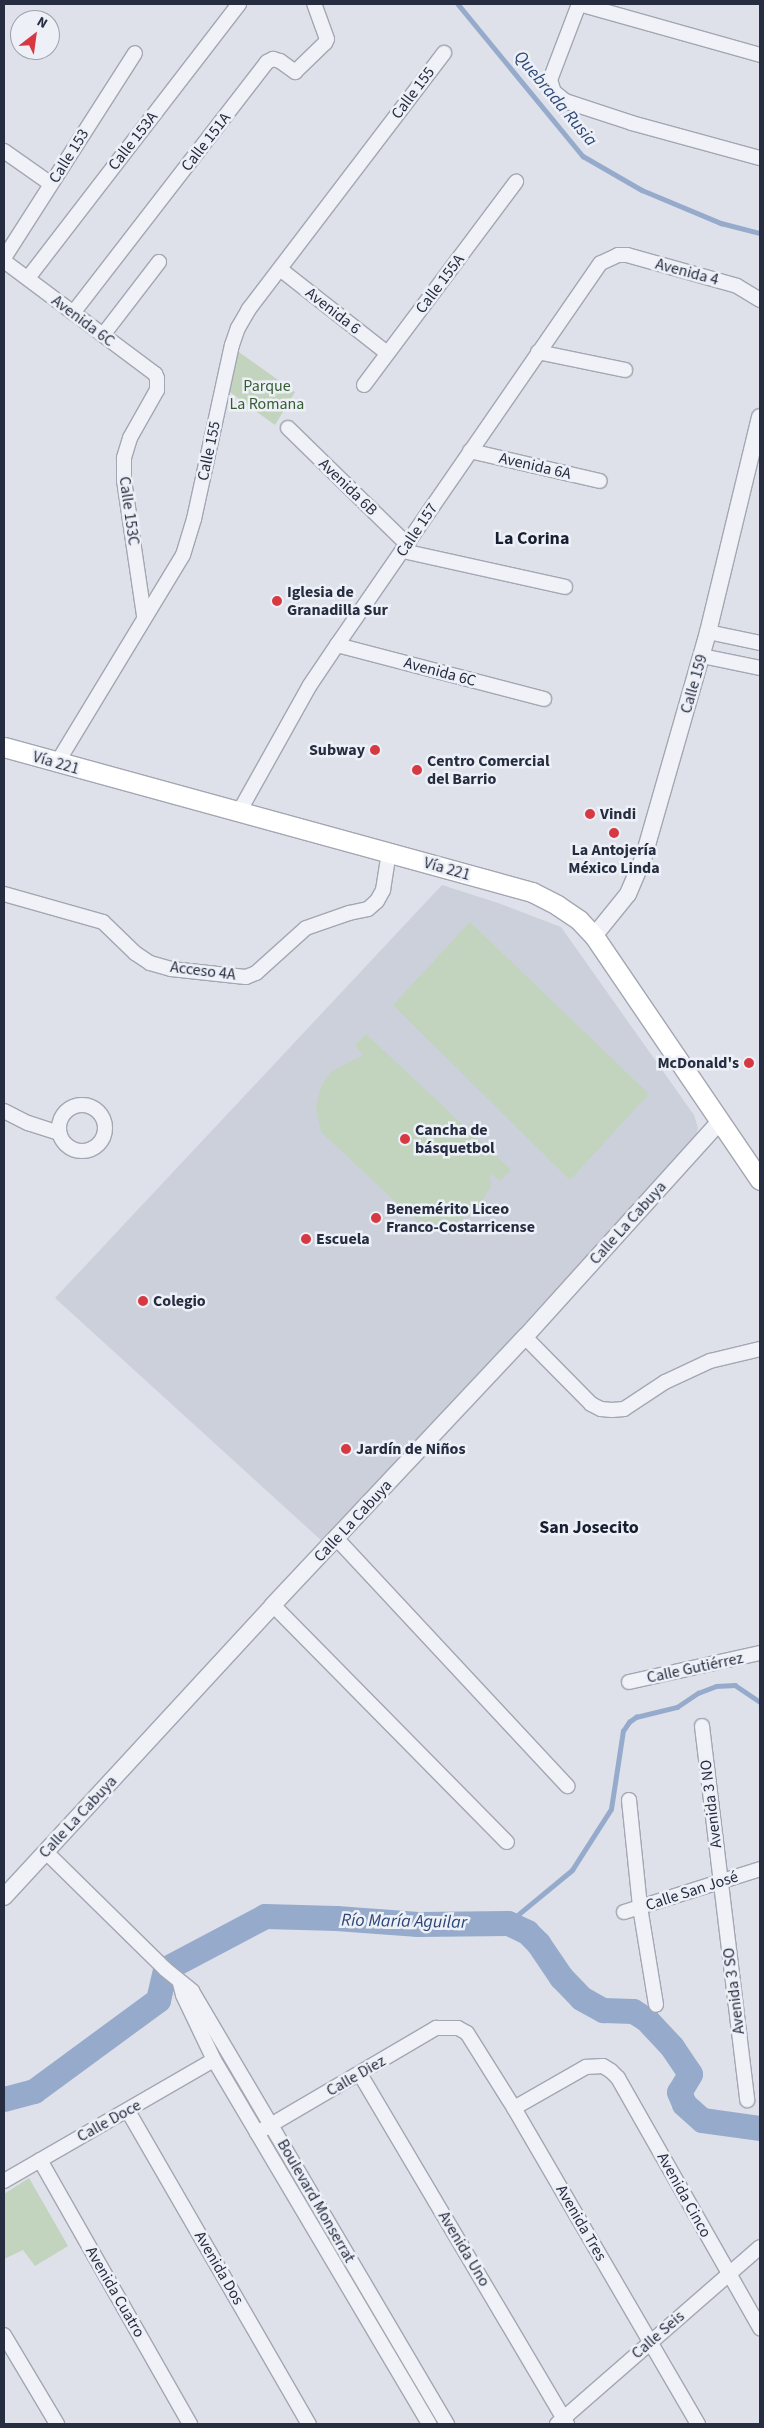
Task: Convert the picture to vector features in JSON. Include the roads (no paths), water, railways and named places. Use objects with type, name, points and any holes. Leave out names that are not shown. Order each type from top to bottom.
[{"type":"main road","name":"Vía 221","points":[[4,747],[532,892],[572,915],[594,936],[721,1120],[760,1180]]},
{"type":"street","name":"Calle 153A","points":[[28,278],[239,4]]},
{"type":"street","name":"Calle 151A","points":[[72,313],[267,62],[273,59],[280,61],[294,72],[325,43],[326,40],[314,4]]},
{"type":"street","points":[[760,55],[579,4],[550,80],[554,92],[566,101],[632,123],[760,158]]},
{"type":"street","name":"Calle 153","points":[[4,259],[135,53]]},
{"type":"street","name":"Calle 155","points":[[57,763],[144,616],[183,555],[194,519],[232,345],[238,328],[249,309],[444,53]]},
{"type":"street","points":[[4,151],[52,184]]},
{"type":"street","name":"Calle 155A","points":[[364,385],[516,182]]},
{"type":"street","name":"Avenida 4","points":[[610,258],[627,256],[738,286],[760,300]]},
{"type":"street","name":"Calle 157","points":[[238,812],[310,685],[336,645],[405,548],[594,271],[610,258]]},
{"type":"street","name":"Avenida 6C","points":[[4,259],[72,313],[155,374],[158,384]]},
{"type":"street","points":[[103,335],[159,262]]},
{"type":"street","name":"Avenida 6","points":[[280,269],[387,354]]},
{"type":"street","points":[[538,352],[625,370]]},
{"type":"street","name":"Calle 153C","points":[[144,616],[124,480],[124,464],[130,438],[158,384]]},
{"type":"street","name":"Calle 159","points":[[594,936],[628,894],[643,859],[702,656],[760,417]]},
{"type":"street","name":"Avenida 6B","points":[[288,428],[405,548]]},
{"type":"street","name":"Avenida 6A","points":[[470,451],[600,481]]},
{"type":"street","points":[[405,548],[565,587]]},
{"type":"street","points":[[708,632],[760,644]]},
{"type":"street","name":"Avenida 6C","points":[[336,645],[544,699]]},
{"type":"street","points":[[702,656],[760,668]]},
{"type":"street","name":"Acceso 4A","points":[[4,894],[103,922],[135,953],[150,962],[171,969],[246,977],[256,973],[306,928],[349,913],[368,910],[377,902],[382,890],[389,853]]},
{"type":"street","points":[[4,1111],[28,1123],[59,1133]]},
{"type":"street","name":"Calle La Cabuya","points":[[4,1897],[273,1605],[525,1337],[721,1120]]},
{"type":"street","points":[[525,1337],[591,1404],[601,1409],[612,1410],[624,1409],[665,1382],[710,1361],[760,1349]]},
{"type":"street","points":[[337,1539],[567,1786]]},
{"type":"street","points":[[273,1605],[507,1842]]},
{"type":"street","name":"Calle Gutiérrez","points":[[629,1682],[760,1654]]},
{"type":"street","name":"Avenida 3 NO","points":[[702,1726],[720,1882]]},
{"type":"street","points":[[629,1800],[640,1907],[656,2005]]},
{"type":"street","name":"Boulevard Monserrat","points":[[46,1852],[180,1982],[192,1990],[447,2424]]},
{"type":"street","name":"Calle San José","points":[[624,1912],[760,1869]]},
{"type":"street","name":"Avenida 3 SO","points":[[720,1882],[747,2100]]},
{"type":"street","name":"Boulevard Monserrat","points":[[180,1982],[183,1995],[214,2060],[429,2424]]},
{"type":"street","name":"Calle Diez","points":[[258,2133],[436,2028],[458,2028]]},
{"type":"street","name":"Avenida Tres","points":[[458,2028],[467,2033],[474,2041],[698,2424]]},
{"type":"street","name":"Calle Doce","points":[[4,2181],[214,2060]]},
{"type":"street","name":"Avenida Cinco","points":[[514,2108],[586,2067],[603,2066],[618,2078],[760,2328]]},
{"type":"street","name":"Avenida Uno","points":[[360,2074],[562,2422]]},
{"type":"street","name":"Avenida Dos","points":[[128,2111],[310,2424]]},
{"type":"street","name":"Avenida Cuatro","points":[[40,2160],[190,2424]]},
{"type":"street","name":"Calle Seis","points":[[562,2422],[650,2341],[760,2247]]},
{"type":"street","points":[[4,2335],[56,2424]]},
{"type":"waterway","name":"Quebrada Rusia","points":[[458,4],[583,156],[642,190],[721,223],[760,233]]},
{"type":"waterway","points":[[508,1923],[572,1870],[611,1809],[623,1731],[629,1722],[636,1717],[677,1707],[698,1693],[716,1686],[735,1685],[760,1702]]},
{"type":"waterway","name":"Río María Aguilar","points":[[4,2099],[34,2091],[158,2000],[165,1969],[265,1916],[336,1918],[418,1924],[508,1923],[527,1932],[538,1943],[561,1977],[581,1998],[603,2010],[633,2011],[646,2019],[672,2047],[690,2074],[679,2092],[684,2104],[702,2120],[760,2128]]},
{"type":"place","name":"Iglesia de Granadilla Sur","points":[[277,601]]},
{"type":"place","name":"Subway","points":[[375,750]]},
{"type":"place","name":"Centro Comercial del Barrio","points":[[417,770]]},
{"type":"place","name":"Vindi","points":[[590,814]]},
{"type":"place","name":"La Antojería México Linda","points":[[614,833]]},
{"type":"place","name":"McDonald's","points":[[749,1063]]},
{"type":"place","name":"Cancha de básquetbol","points":[[405,1139]]},
{"type":"place","name":"Benemérito Liceo Franco-Costarricense","points":[[376,1218]]},
{"type":"place","name":"Escuela","points":[[306,1239]]},
{"type":"place","name":"Colegio","points":[[143,1301]]},
{"type":"place","name":"Jardín de Niños","points":[[346,1449]]},
{"type":"district","name":"La Corina","points":[[532,539]]},
{"type":"district","name":"San Josecito","points":[[589,1528]]},
{"type":"park label","name":"Parque La Romana","points":[[267,395]]}]
